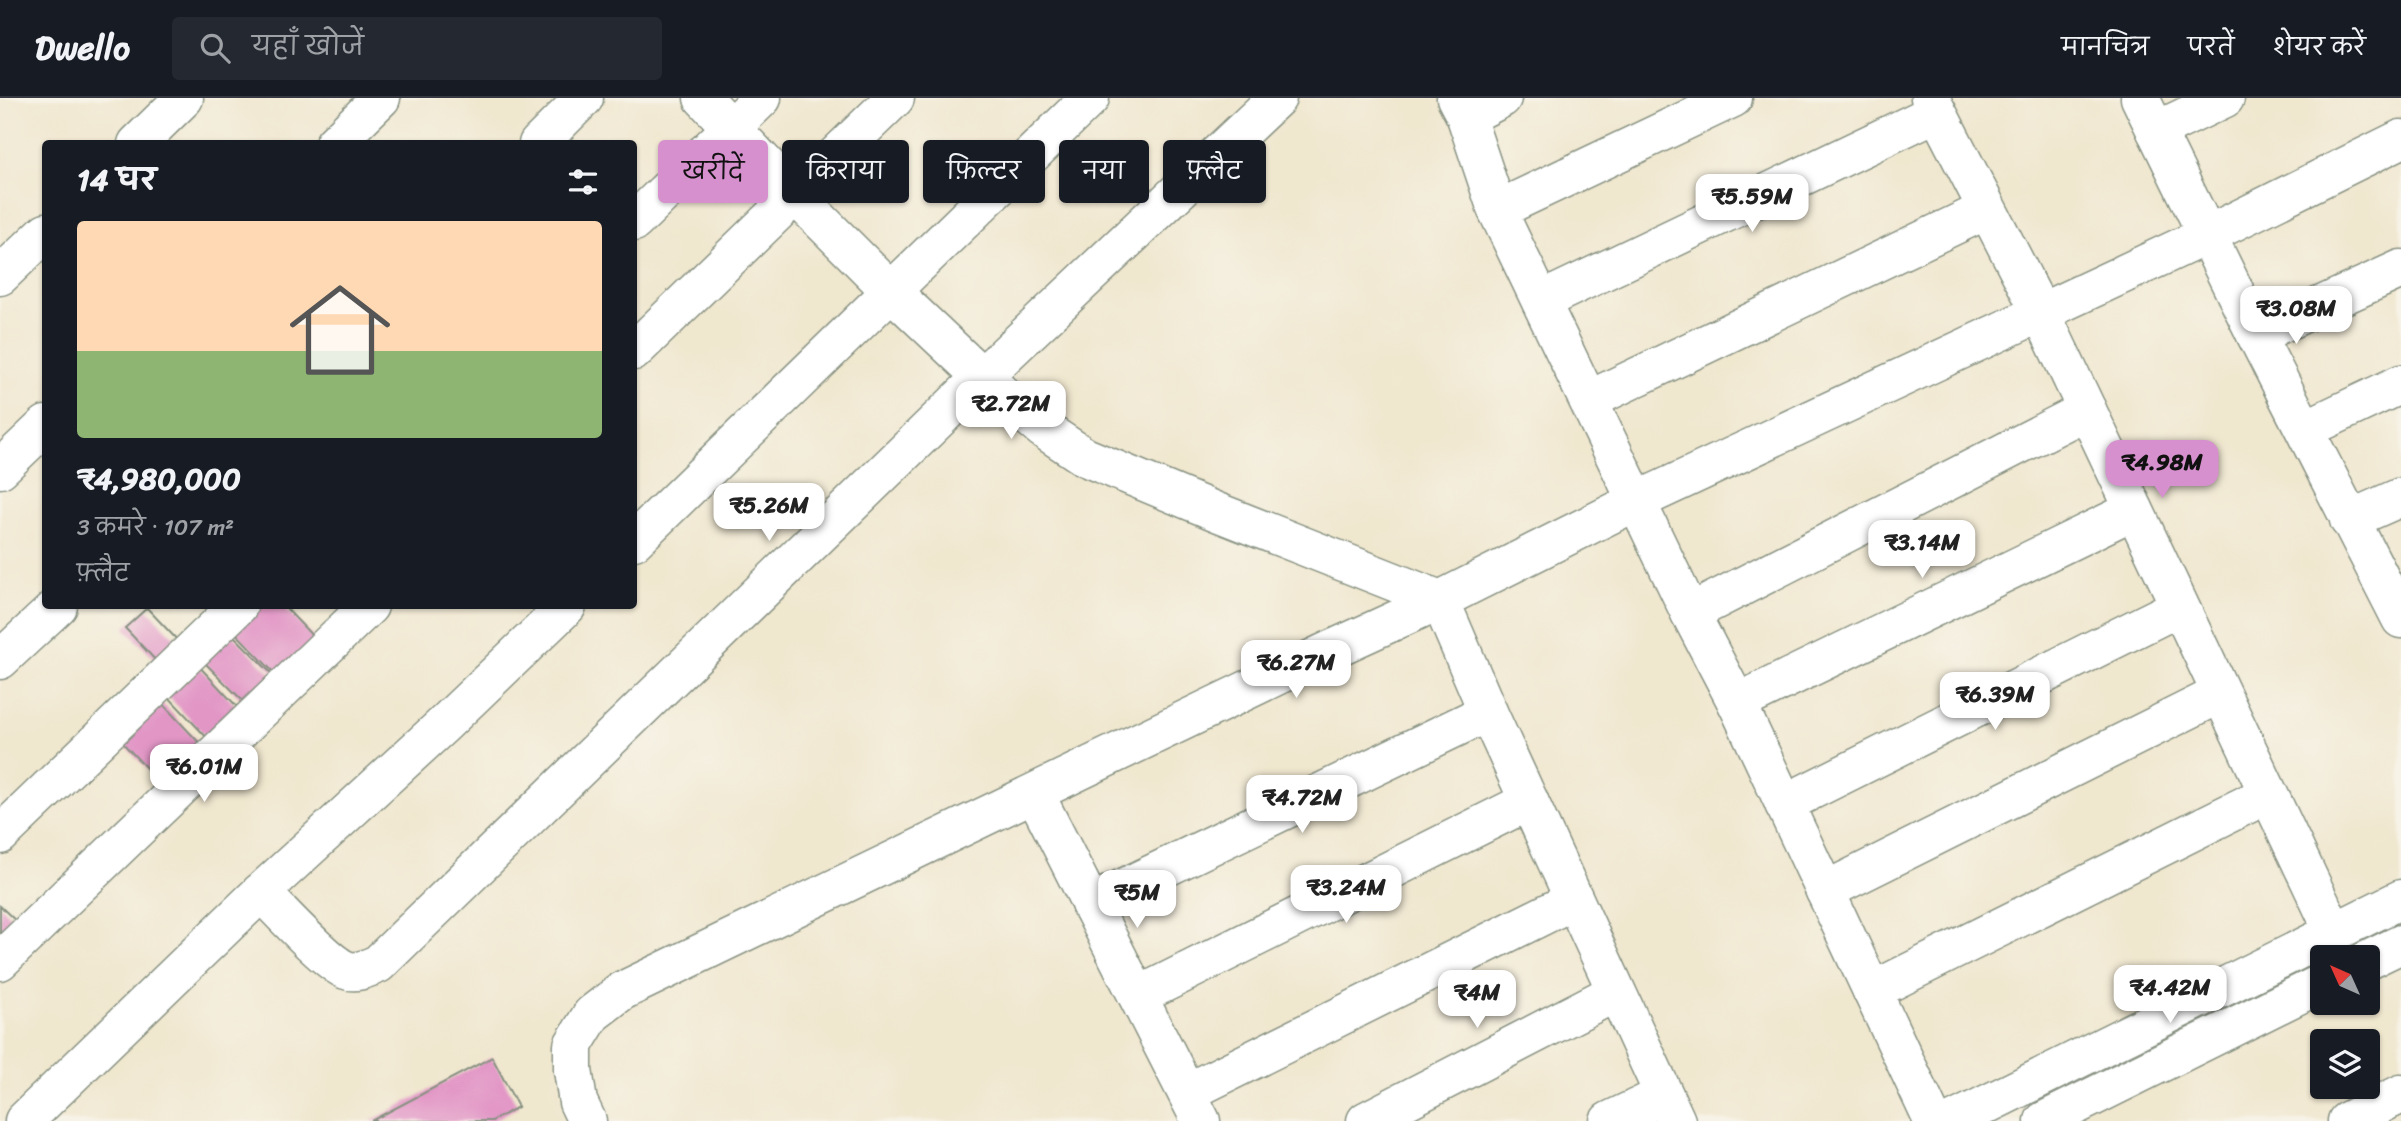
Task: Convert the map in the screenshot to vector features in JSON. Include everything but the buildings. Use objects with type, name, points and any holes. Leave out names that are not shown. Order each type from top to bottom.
[{"type":"street","points":[[141,140],[184,98]]},
{"type":"street","points":[[338,140],[381,98]]},
{"type":"street","points":[[542,140],[584,98]]},
{"type":"street","points":[[703,98],[782,181]]},
{"type":"street","points":[[637,219],[762,98]]},
{"type":"street","points":[[852,140],[895,98]]},
{"type":"street","points":[[637,538],[1090,98]]},
{"type":"street","points":[[261,892],[332,961],[347,971],[363,970],[378,964],[982,377],[1278,98]]},
{"type":"street","points":[[1502,98],[1461,107],[1497,210],[1690,613],[1737,703],[1933,1121]]},
{"type":"street","points":[[1497,210],[1732,98]]},
{"type":"street","points":[[2225,98],[2148,115],[2349,520],[2401,618]]},
{"type":"street","points":[[1541,301],[1933,105],[2041,313],[2334,932]]},
{"type":"street","points":[[587,1121],[578,1102],[573,1070],[573,1045],[592,1014],[622,991],[1324,653],[1440,600],[1637,502],[2207,235],[2401,139]]},
{"type":"street","points":[[637,348],[787,203]]},
{"type":"street","points":[[803,203],[982,377],[1043,429],[1085,457],[1440,600],[1488,712],[1670,1108],[1609,1121]]},
{"type":"street","points":[[1589,400],[1986,211]]},
{"type":"street","points":[[0,276],[42,236]]},
{"type":"street","points":[[2256,335],[2401,268]]},
{"type":"street","points":[[2306,429],[2401,384]]},
{"type":"street","points":[[1690,613],[2087,410]]},
{"type":"street","points":[[0,469],[42,429]]},
{"type":"street","points":[[2349,520],[2401,497]]},
{"type":"street","points":[[1737,703],[2134,510]]},
{"type":"street","points":[[1784,804],[2179,607]]},
{"type":"street","points":[[0,660],[55,609]]},
{"type":"street","points":[[0,835],[235,609]]},
{"type":"street","points":[[0,961],[366,609]]},
{"type":"street","points":[[24,1121],[261,892],[441,727],[563,609]]},
{"type":"street","points":[[1825,891],[2220,694]]},
{"type":"street","points":[[1090,904],[1488,712]]},
{"type":"street","points":[[1035,794],[1195,1107],[1574,900]]},
{"type":"street","points":[[1872,991],[2268,794]]},
{"type":"street","points":[[1138,996],[1529,801]]},
{"type":"street","points":[[1953,1121],[2401,898]]},
{"type":"street","points":[[2380,954],[2401,944]]},
{"type":"street","points":[[2044,1121],[2310,989]]},
{"type":"street","points":[[1366,1121],[1616,992]]},
{"type":"street","points":[[2347,1121],[2401,1094]]}]
